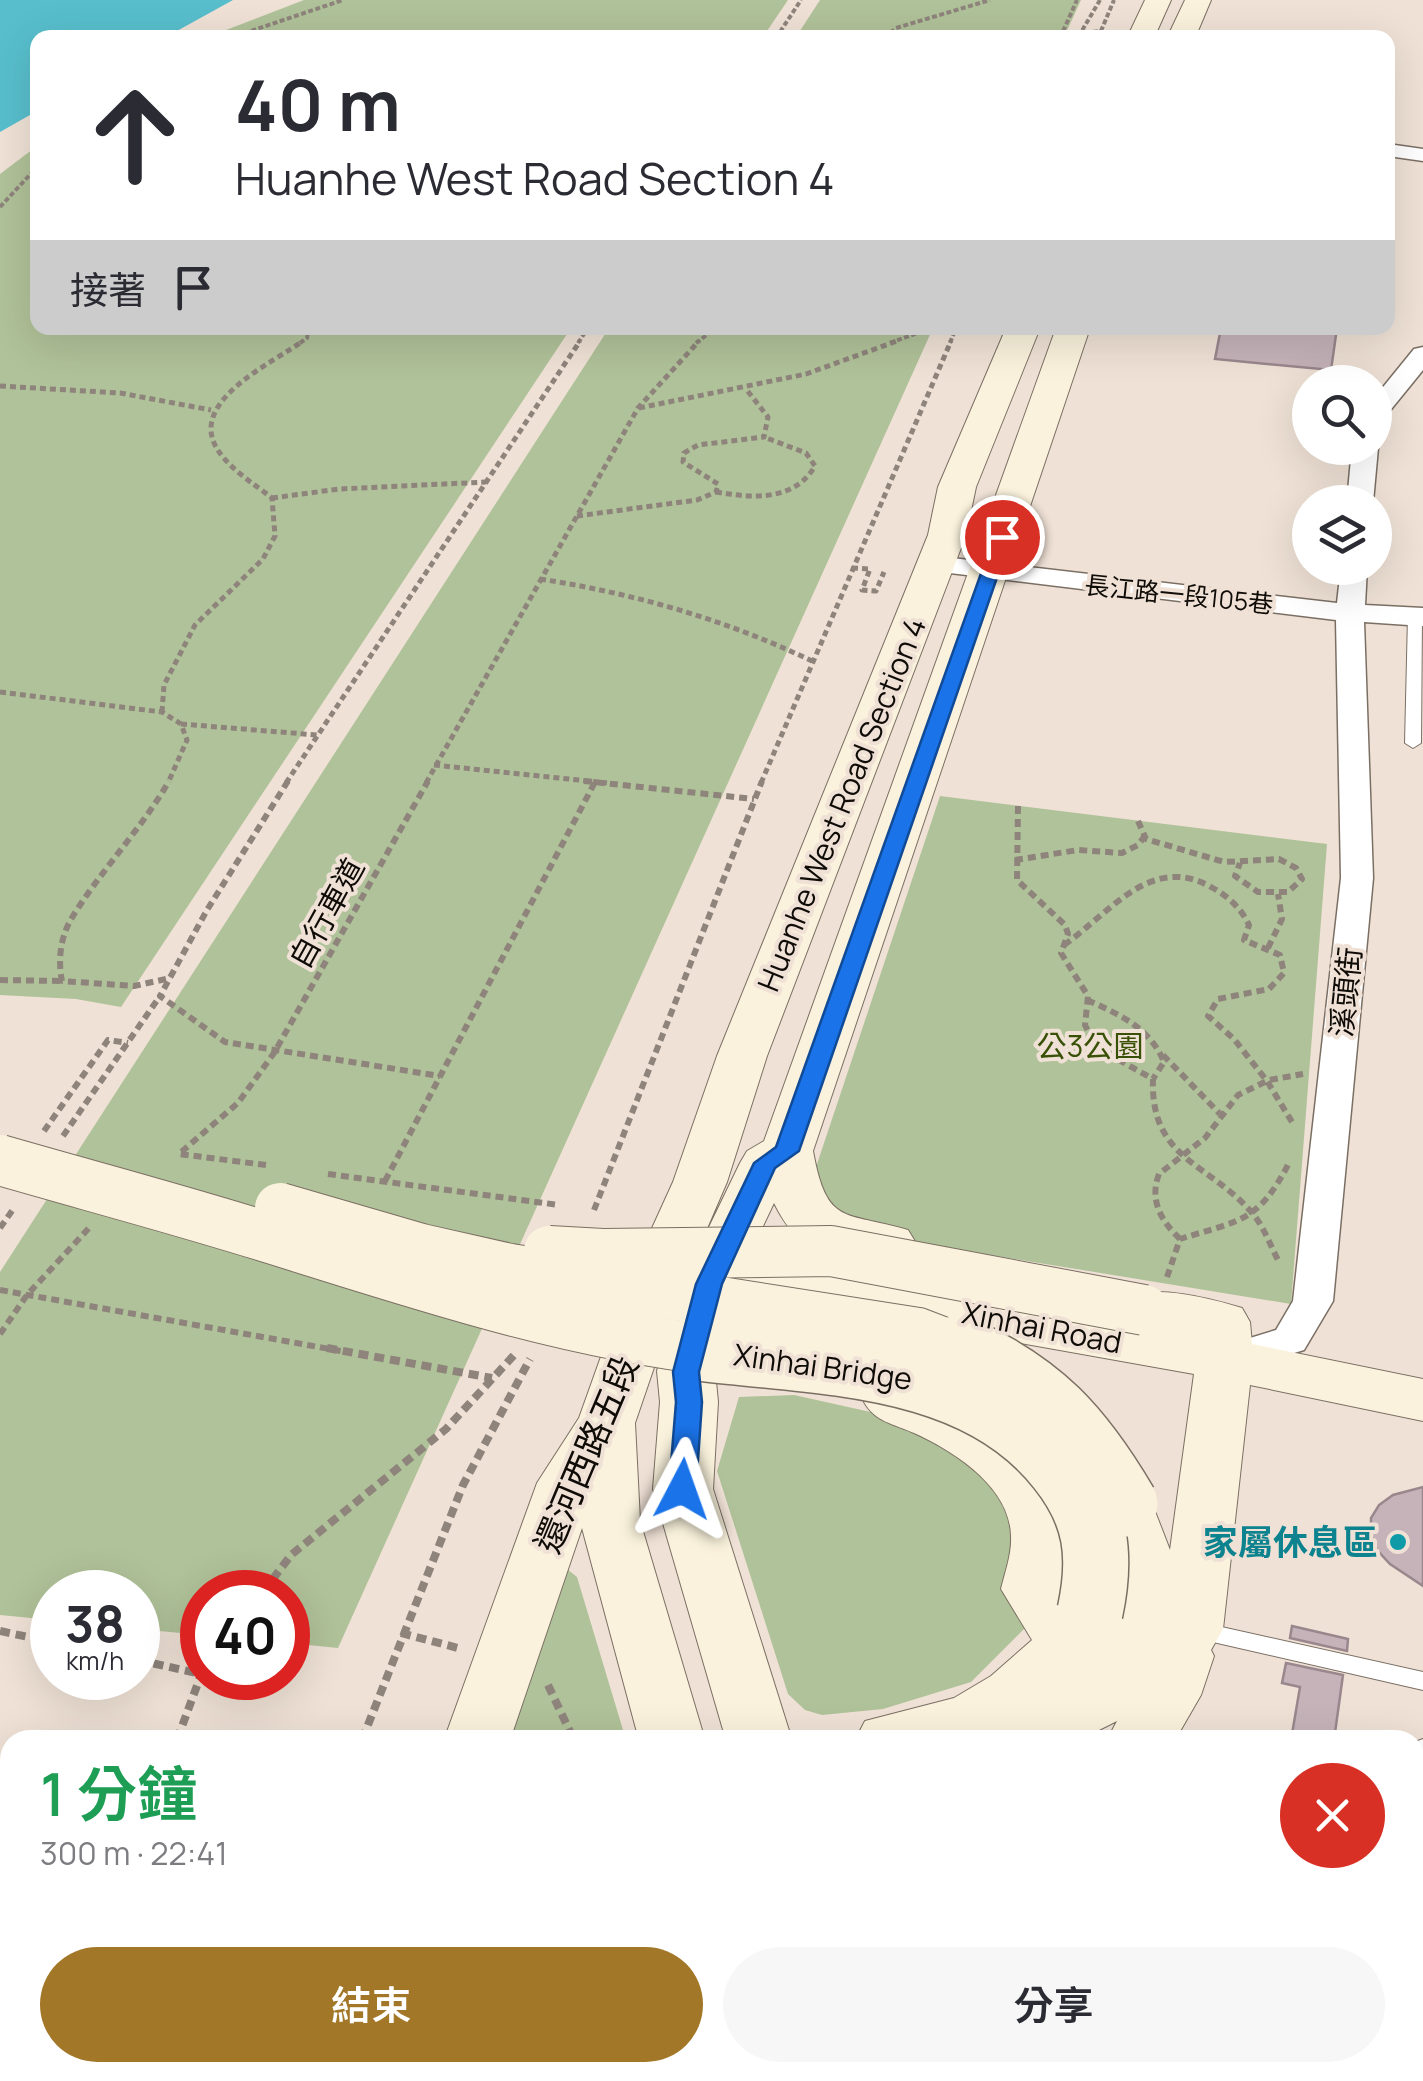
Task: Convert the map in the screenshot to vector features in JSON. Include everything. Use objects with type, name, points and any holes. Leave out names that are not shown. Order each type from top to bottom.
[{"type":"street","points":[[1144,30],[1158,0]]},
{"type":"street","points":[[1185,30],[1198,0]]},
{"type":"street","points":[[1395,151],[1423,155]]},
{"type":"street","name":"Huanhe West Road Section 4","points":[[683,1282],[700,1182],[742,1056],[946,535],[957,487],[1020,335]]},
{"type":"street","name":"Huanhe West Road Section 4","points":[[683,1282],[766,1163],[787,1151],[1072,335]]},
{"type":"street","points":[[1392,393],[1423,354]]},
{"type":"street","name":"長江路一段105巷","points":[[935,564],[1350,613],[1419,616]]},
{"type":"street","name":"溪頭街","points":[[1223,1341],[1290,1340],[1313,1300],[1357,878],[1352,585]]},
{"type":"street","name":"Xinhai Bridge","points":[[22,1131],[316,1195],[421,1249],[658,1295],[918,1333],[1002,1366],[1060,1408],[1097,1454],[1125,1504],[1140,1555],[1135,1596],[1122,1637],[1106,1666],[1048,1727]]},
{"type":"street","points":[[787,1151],[793,1194],[806,1217],[837,1234],[1188,1297],[1223,1341],[1191,1629],[1170,1695],[1147,1730]]},
{"type":"street","name":"Xinhai Bridge","points":[[11,1179],[306,1250],[414,1288],[496,1308],[654,1342],[853,1365],[936,1383],[1002,1415],[1031,1436],[1075,1487],[1090,1520],[1099,1564],[1079,1628]]},
{"type":"street","points":[[316,1195],[535,1250],[604,1254],[830,1251],[1155,1297],[1223,1341]]},
{"type":"street","points":[[683,1282],[689,1402],[682,1489],[756,1730]]},
{"type":"street","name":"Xinhai Road","points":[[683,1282],[825,1291],[1223,1341],[1423,1400]]},
{"type":"street","name":"還河西路五段","points":[[480,1730],[566,1483],[606,1423],[683,1282]]},
{"type":"street","points":[[686,1372],[860,1393],[930,1413],[987,1448],[1026,1491],[1042,1530],[1032,1590],[1079,1628],[1012,1696],[986,1713],[936,1730]]},
{"type":"street","points":[[606,1423],[610,1521],[669,1730]]},
{"type":"street","points":[[1048,1727],[1150,1680],[1191,1629]]},
{"type":"lane","points":[[1413,743],[1419,616]]},
{"type":"lane","points":[[1191,1629],[1423,1681]]},
{"type":"path","points":[[254,30],[342,0]]},
{"type":"path","points":[[781,30],[801,0]]},
{"type":"path","points":[[894,30],[990,0]]},
{"type":"path","points":[[1064,30],[1077,0]]},
{"type":"path","points":[[1082,30],[1100,0]]},
{"type":"path","points":[[1100,30],[1114,0]]},
{"type":"path","points":[[0,207],[30,175]]},
{"type":"path","points":[[308,335],[229,392],[211,410],[208,424],[213,442],[233,468],[272,498],[340,488],[487,482]]},
{"type":"path","points":[[53,1151],[160,996],[318,735],[583,335]]},
{"type":"path","name":"自行車道","points":[[164,1166],[238,1103],[274,1053],[638,408],[688,349],[707,335]]},
{"type":"path","points":[[638,408],[806,374],[912,335]]},
{"type":"path","points":[[591,1221],[754,799],[953,335]]},
{"type":"path","points":[[0,386],[120,393],[211,410]]},
{"type":"path","points":[[746,389],[770,419],[771,428],[764,436]]},
{"type":"path","points":[[576,516],[697,500],[716,492],[765,496],[794,489],[811,478],[816,466],[806,453],[764,436],[698,446],[684,453],[684,462],[692,470],[718,484],[716,492]]},
{"type":"path","points":[[162,712],[164,685],[196,625],[262,559],[275,536],[272,498]]},
{"type":"path","points":[[852,568],[870,569],[862,590],[876,591],[884,572]]},
{"type":"path","points":[[540,579],[612,589],[676,605],[742,627],[812,661]]},
{"type":"path","points":[[0,692],[162,712],[181,724],[318,735]]},
{"type":"path","points":[[62,981],[58,960],[69,924],[149,816],[181,761],[187,740],[181,724]]},
{"type":"path","points":[[434,765],[754,799]]},
{"type":"path","points":[[385,1181],[595,782]]},
{"type":"path","points":[[1018,806],[1018,880],[1065,925],[1061,953],[1087,1000],[1143,1031],[1220,1114]]},
{"type":"path","points":[[1015,860],[1086,849],[1120,854],[1139,846],[1144,837],[1138,820]]},
{"type":"path","points":[[1144,837],[1225,862],[1271,857],[1296,867],[1301,873],[1300,884],[1278,894],[1260,892],[1240,883],[1235,876],[1240,862]]},
{"type":"path","points":[[1064,944],[1137,888],[1176,872],[1200,878],[1239,906],[1249,926],[1244,940],[1268,948],[1283,960],[1284,973],[1274,986],[1214,1002],[1208,1016],[1216,1028],[1236,1040],[1286,1108],[1294,1130]]},
{"type":"path","points":[[1268,948],[1282,919],[1278,894]]},
{"type":"path","points":[[0,980],[134,986],[167,979]]},
{"type":"path","points":[[160,996],[224,1042],[274,1053],[440,1076]]},
{"type":"path","points":[[1087,1000],[1085,1025],[1101,1050],[1153,1078]]},
{"type":"path","points":[[22,1131],[108,1040],[128,1043]]},
{"type":"path","points":[[1162,1054],[1163,1068],[1153,1078],[1156,1123],[1168,1141],[1254,1215],[1284,1269]]},
{"type":"path","points":[[1180,1238],[1164,1221],[1153,1196],[1158,1175],[1210,1132],[1220,1114],[1265,1079],[1308,1074]]},
{"type":"path","points":[[1155,1297],[1180,1238],[1254,1215],[1274,1192],[1294,1152]]},
{"type":"path","points":[[179,1154],[272,1166]]},
{"type":"path","points":[[0,1228],[11,1179]]},
{"type":"path","points":[[316,1195],[385,1181],[594,1210]]},
{"type":"path","points":[[0,1334],[27,1295],[104,1216]]},
{"type":"path","points":[[0,1290],[492,1378]]},
{"type":"path","points":[[280,1570],[291,1555],[446,1429],[518,1350]]},
{"type":"path","points":[[366,1730],[463,1485],[531,1358]]},
{"type":"path","points":[[0,1631],[30,1637]]},
{"type":"path","points":[[402,1633],[459,1648]]},
{"type":"path","points":[[540,1668],[569,1730]]},
{"type":"path","points":[[181,1730],[192,1700]]},
{"type":"green space","points":[[304,0],[788,0],[768,30],[226,30]]},
{"type":"green space","points":[[820,0],[1081,0],[1067,30],[801,30]]},
{"type":"green space","points":[[30,151],[30,335],[566,335],[121,1007],[76,999],[0,995],[0,174]]},
{"type":"green space","points":[[604,335],[930,335],[338,1648],[310,1645],[310,1570],[180,1570],[180,1633],[160,1631],[160,1570],[30,1570],[30,1618],[0,1615],[0,1272]]},
{"type":"green space","name":"公3公園","points":[[940,796],[1327,844],[1291,1304],[880,1237],[831,1214],[815,1170]]},
{"type":"green space","points":[[794,1395],[875,1413],[943,1434],[1032,1516],[1027,1626],[971,1682],[883,1709],[822,1715],[805,1710],[788,1694],[717,1471],[739,1397]]},
{"type":"green space","points":[[567,1569],[577,1577],[623,1730],[508,1730]]},
{"type":"water","points":[[0,0],[233,0],[179,30],[30,30],[30,115],[0,132]]},
{"type":"building","points":[[1220,335],[1336,335],[1332,365],[1292,366],[1215,359]]},
{"type":"building","name":"家屬休息區","points":[[1423,1487],[1423,1586],[1390,1564],[1377,1550],[1371,1518],[1379,1505],[1393,1495]]},
{"type":"building","points":[[1292,1626],[1348,1639],[1347,1651],[1290,1638]]},
{"type":"building","points":[[1286,1663],[1343,1675],[1335,1730],[1293,1730],[1300,1687],[1282,1683]]},
{"type":"place","name":"家屬休息區","points":[[1398,1542]]},
{"type":"route","points":[[682,1489],[689,1402],[686,1372],[709,1284],[766,1163],[787,1151],[1002,537]]}]
